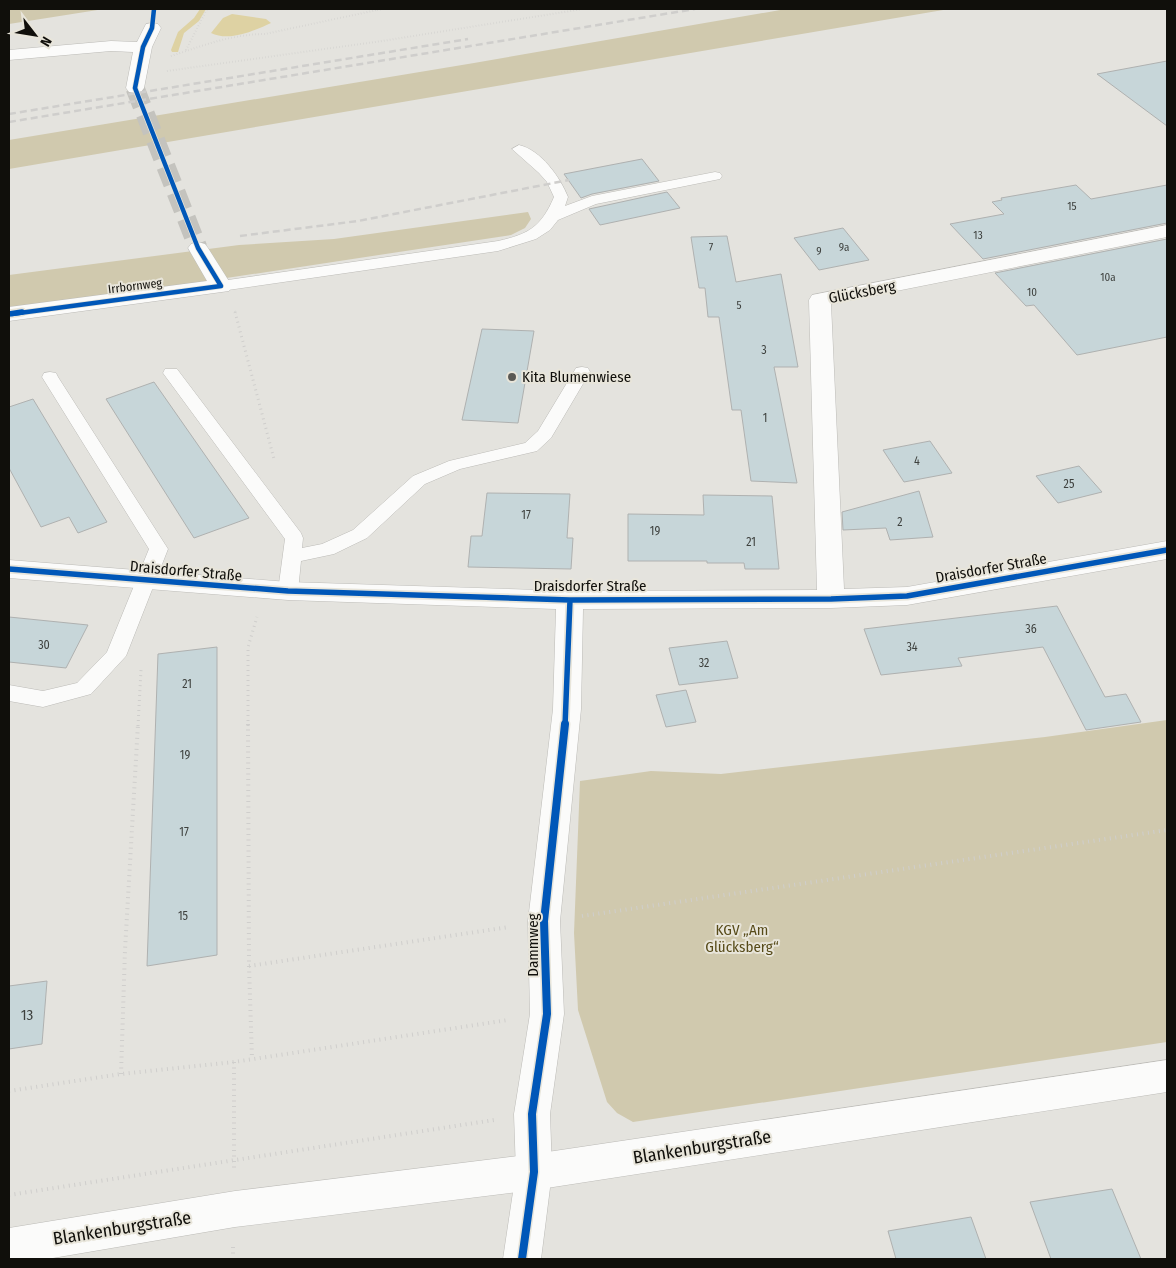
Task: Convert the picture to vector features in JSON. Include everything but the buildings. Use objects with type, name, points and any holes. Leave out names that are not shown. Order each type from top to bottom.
[{"type":"street","points":[[136,82],[143,47],[152,28]]},
{"type":"street","points":[[9,55],[111,46],[143,47]]},
{"type":"street","name":"Glücksberg","points":[[831,599],[820,300],[1167,230]]},
{"type":"street","points":[[198,248],[221,286]]},
{"type":"street","name":"Irrbornweg","points":[[9,314],[221,286]]},
{"type":"street","name":"Draisdorfer Straße","points":[[9,569],[277,591],[570,600],[831,599],[907,596],[1167,550]]},
{"type":"street","name":"Dammweg","points":[[522,1259],[534,1172],[532,1114],[547,1014],[544,921],[567,709],[570,600]]},
{"type":"street","name":"Blankenburgstraße","points":[[9,1247],[235,1209],[534,1172],[1167,1076]]},
{"type":"lane","points":[[221,286],[498,246],[521,240],[544,229],[554,216],[561,197],[555,183],[545,170],[519,150]]},
{"type":"lane","points":[[554,216],[592,200],[715,176]]},
{"type":"lane","points":[[291,557],[327,549],[360,534],[419,480],[455,465],[531,447],[545,434],[582,372]]},
{"type":"lane","points":[[171,373],[294,538],[291,557],[277,591]]},
{"type":"lane","points":[[50,378],[159,549],[148,581]]},
{"type":"lane","name":"Draisdorfer Straße","points":[[116,656],[148,581]]},
{"type":"lane","points":[[9,693],[43,699],[84,689],[116,656]]},
{"type":"path","points":[[185,51],[207,9]]},
{"type":"path","points":[[176,55],[221,40],[251,34],[265,34],[274,30],[375,9],[383,9]]},
{"type":"path","points":[[136,82],[583,9]]},
{"type":"path","points":[[221,286],[234,310],[274,462]]},
{"type":"path","points":[[252,1059],[249,966],[248,647],[277,591]]},
{"type":"path","points":[[116,656],[142,656],[125,950],[121,1074]]},
{"type":"path","points":[[249,966],[1167,830]]},
{"type":"path","points":[[9,1091],[121,1074],[234,1062],[547,1014]]},
{"type":"path","points":[[234,1062],[235,1209]]},
{"type":"path","points":[[9,1196],[234,1159],[532,1114]]},
{"type":"green space","points":[[9,9],[104,9],[9,24]]},
{"type":"green space","points":[[786,9],[949,9],[9,169],[9,140]]},
{"type":"green space","points":[[528,212],[531,219],[525,228],[511,235],[9,311],[9,275],[239,245],[334,239]]},
{"type":"green space","name":"KGV „Am Glücksberg“","points":[[1167,720],[1167,1042],[633,1122],[617,1113],[607,1102],[578,1010],[574,933],[580,781],[651,771],[721,774],[1045,737]]},
{"type":"shaded area","points":[[232,14],[266,19],[271,23],[233,36],[211,33],[223,18]]},
{"type":"waterway","points":[[175,50],[181,32],[201,14],[203,9]]},
{"type":"tunnel","points":[[135,88],[198,248]]},
{"type":"railway","points":[[9,122],[695,9]]},
{"type":"railway","points":[[9,114],[468,39]]},
{"type":"railway","points":[[240,236],[358,221],[569,180]]},
{"type":"cycle path","points":[[9,314],[221,286],[198,248],[135,88],[143,47],[152,28],[154,9]]},
{"type":"cycle path","points":[[9,569],[288,591],[570,600],[831,599],[907,596],[1167,550]]},
{"type":"cycle path","points":[[522,1259],[534,1172],[532,1114],[547,1014],[544,921],[567,709],[570,600]]},
{"type":"place","name":"Kita Blumenwiese","points":[[512,377]]}]
